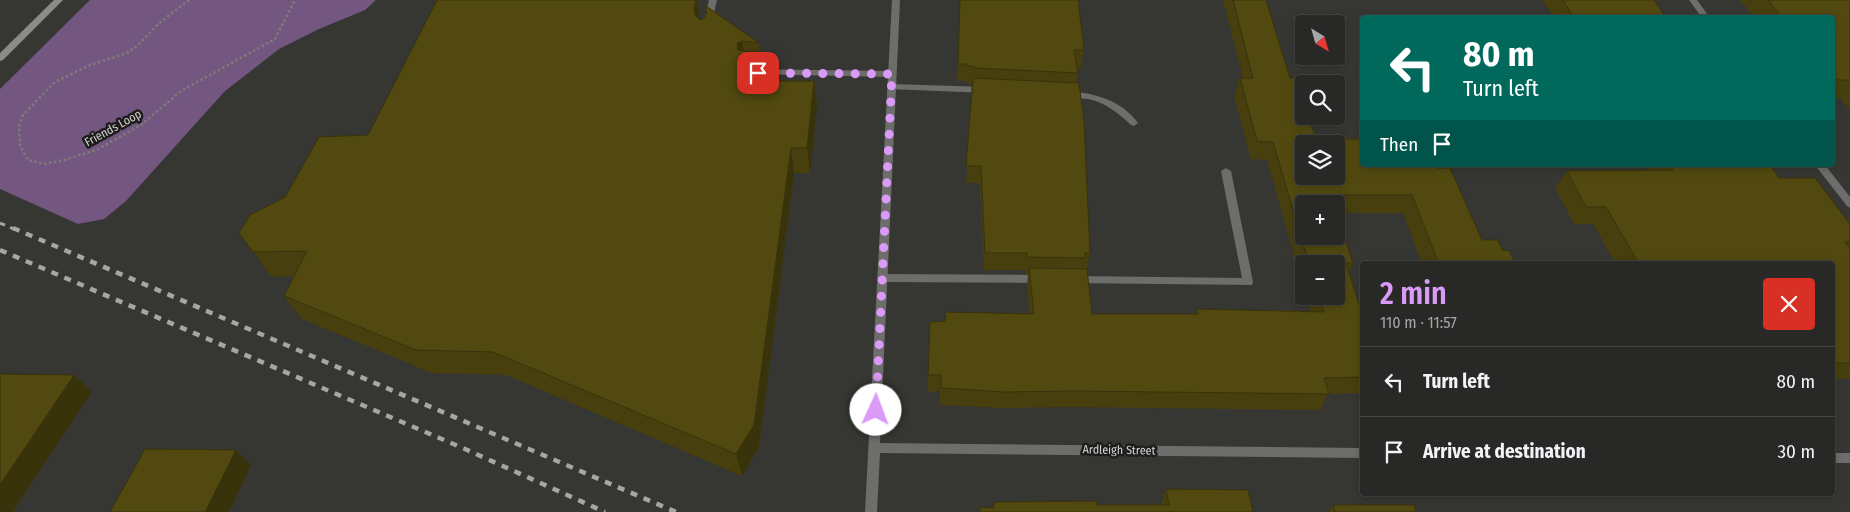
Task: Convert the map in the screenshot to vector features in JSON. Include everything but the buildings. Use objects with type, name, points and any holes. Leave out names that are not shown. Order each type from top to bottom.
[{"type":"main road","points":[[0,58],[59,0]]},
{"type":"street","points":[[705,32],[713,0]]},
{"type":"street","points":[[871,512],[896,0]]},
{"type":"street","points":[[1692,0],[1704,15]]},
{"type":"street","points":[[746,71],[758,73],[892,74]]},
{"type":"street","points":[[892,87],[994,91]]},
{"type":"street","points":[[1052,94],[1092,96],[1115,105],[1134,123]]},
{"type":"street","points":[[1822,167],[1850,204]]},
{"type":"street","points":[[1068,280],[1248,282],[1226,171]]},
{"type":"street","points":[[882,278],[1048,280]]},
{"type":"street","name":"Ardleigh Street","points":[[875,448],[1360,453]]},
{"type":"street","points":[[1835,458],[1850,458]]},
{"type":"path","name":"Friends Loop","points":[[189,0],[158,24],[127,52],[55,82],[23,115],[19,126],[20,146],[28,160],[44,164],[96,150],[140,125],[181,91],[275,38],[295,0]]},
{"type":"shaded area","points":[[90,0],[376,0],[365,10],[319,29],[279,49],[225,91],[126,201],[104,219],[78,224],[0,189],[0,89]]},
{"type":"railway","points":[[0,223],[16,230]]},
{"type":"railway","points":[[13,228],[676,512]]},
{"type":"railway","points":[[0,250],[465,449],[605,512]]},
{"type":"route","points":[[758,73],[892,74],[876,410]]}]
